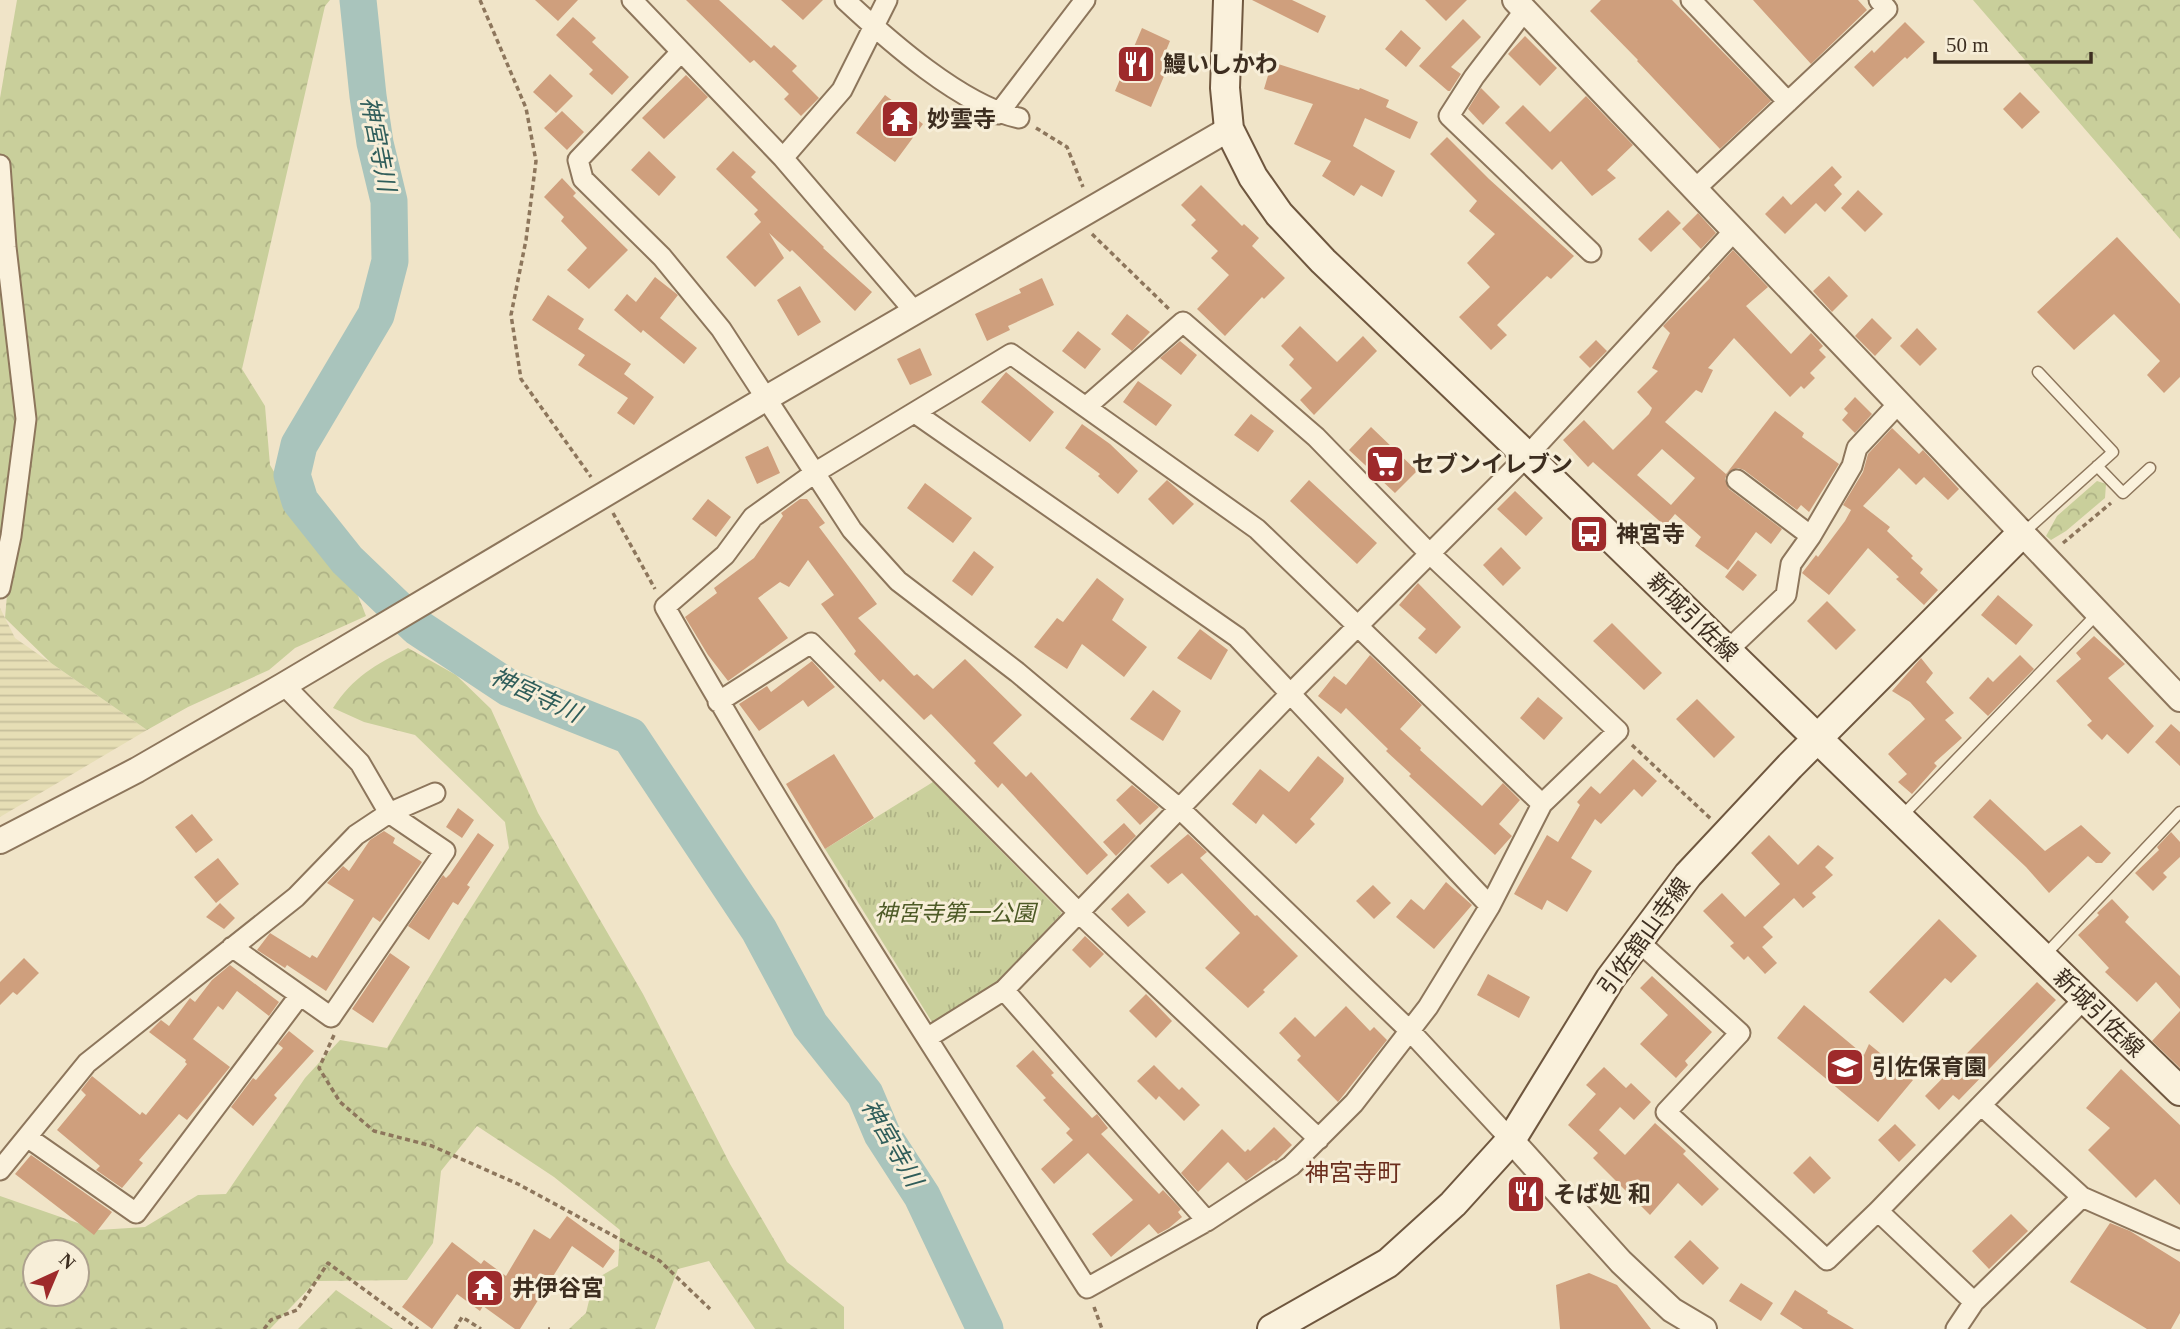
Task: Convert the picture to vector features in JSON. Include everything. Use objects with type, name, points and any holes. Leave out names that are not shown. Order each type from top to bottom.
[{"type":"main road","name":"新城引佐線","points":[[1228,0],[1225,88],[1229,129],[1253,177],[1279,214],[1323,261],[2180,1091]]},
{"type":"main road","name":"引佐舘山寺線","points":[[1272,1329],[1388,1263],[1453,1204],[1511,1140],[1609,979],[1688,875],[1817,739],[2021,534]]},
{"type":"street","points":[[632,0],[783,159],[915,312]]},
{"type":"street","points":[[845,0],[952,88],[998,114],[1019,118]]},
{"type":"street","points":[[783,159],[842,89],[887,0]]},
{"type":"street","points":[[998,114],[1084,0]]},
{"type":"street","points":[[1691,0],[1788,102]]},
{"type":"street","points":[[1696,188],[1887,9],[1879,0]]},
{"type":"street","points":[[1591,252],[1449,116],[1520,5],[2180,699]]},
{"type":"street","points":[[681,52],[578,160],[583,178],[662,257],[721,329],[852,530],[898,580],[1017,672],[1180,809],[1411,1032],[1621,1262],[1672,1310],[1704,1329]]},
{"type":"street","points":[[0,841],[137,770],[284,685],[765,398],[1229,129]]},
{"type":"street","points":[[0,165],[6,247],[26,419],[11,536],[0,588]]},
{"type":"street","points":[[927,1038],[1004,990],[1428,552],[1527,456],[1735,230]]},
{"type":"street","points":[[1087,406],[1183,322],[1316,437],[1428,552],[1618,731],[1542,804],[1490,906],[1411,1032],[1354,1103],[1291,1166],[1207,1221],[1087,1288],[927,1038],[719,702],[665,607],[725,555],[752,517],[816,472],[1012,354],[1257,529],[1542,804]]},
{"type":"street","points":[[1727,651],[1786,594],[1791,564],[1811,536],[1852,466],[1857,449],[1898,404]]},
{"type":"street","points":[[915,413],[1237,637],[1490,906]]},
{"type":"street","points":[[1737,480],[1811,536]]},
{"type":"street","points":[[719,702],[811,643],[1079,913],[1319,1139]]},
{"type":"street","points":[[232,947],[331,1017],[445,851],[389,813],[360,763],[284,685]]},
{"type":"street","points":[[0,1170],[87,1063],[296,897],[356,835],[389,813],[435,793]]},
{"type":"street","points":[[1638,941],[1740,1034],[1666,1112],[1827,1260],[2084,999]]},
{"type":"street","points":[[1004,990],[1207,1221]]},
{"type":"street","points":[[27,1137],[136,1213],[300,995]]},
{"type":"street","points":[[1981,1105],[2082,1197],[2180,1240]]},
{"type":"street","points":[[1956,1329],[1974,1302],[2082,1197]]},
{"type":"street","points":[[1878,1210],[1974,1302]]},
{"type":"lane","points":[[2021,534],[2113,453],[2038,372]]},
{"type":"lane","points":[[2097,466],[2123,493],[2150,468]]},
{"type":"lane","points":[[1899,820],[2098,614]]},
{"type":"lane","points":[[2042,959],[2180,812]]},
{"type":"path","points":[[480,0],[526,108],[536,161],[526,240],[511,315],[521,379],[603,494],[665,607]]},
{"type":"path","points":[[1019,118],[1067,147],[1083,213],[1183,322]]},
{"type":"path","points":[[2056,549],[2123,493]]},
{"type":"path","points":[[1618,731],[1726,833]]},
{"type":"path","points":[[331,1017],[335,1032],[319,1068],[340,1102],[374,1131],[432,1146],[518,1184],[660,1261],[709,1309]]},
{"type":"path","points":[[264,1329],[271,1320],[298,1310],[328,1264],[418,1329]]},
{"type":"path","points":[[1087,1288],[1102,1329]]},
{"type":"path","points":[[455,1329],[462,1317],[481,1329]]},
{"type":"shaded area","points":[[0,608],[15,638],[147,730],[0,817]]},
{"type":"green space","points":[[17,0],[330,0],[325,6],[242,369],[265,406],[270,465],[303,521],[341,553],[366,616],[295,648],[269,670],[188,707],[147,730],[51,663],[5,618],[8,584],[0,575],[0,98]]},
{"type":"green space","points":[[1973,0],[2180,0],[2180,239]]},
{"type":"green space","points":[[2097,481],[2106,484],[2105,498],[2066,531],[2051,540],[2046,536],[2057,516]]},
{"type":"green space","points":[[408,648],[456,675],[491,709],[538,813],[643,994],[730,1164],[787,1262],[844,1307],[844,1329],[755,1329],[709,1261],[678,1269],[655,1329],[569,1329],[586,1313],[594,1280],[618,1266],[620,1230],[554,1177],[477,1126],[441,1171],[433,1243],[407,1280],[316,1281],[270,1329],[0,1329],[0,1196],[98,1230],[145,1227],[198,1195],[226,1194],[305,1078],[340,1040],[387,1048],[509,848],[505,822],[415,735],[364,722],[333,708],[357,680],[375,666]]},
{"type":"green space","name":"神宮寺第一公園","points":[[933,782],[1062,913],[998,982],[932,1022],[825,849]]},
{"type":"green space","points":[[336,1290],[393,1329],[298,1329]]},
{"type":"building","points":[[535,0],[578,0],[558,21]]},
{"type":"building","points":[[686,0],[719,0],[771,48],[774,45],[797,66],[792,71],[819,98],[801,116],[784,99],[789,94],[754,60],[750,63]]},
{"type":"building","points":[[781,0],[823,0],[803,20]]},
{"type":"building","points":[[1252,0],[1292,0],[1326,16],[1318,33]]},
{"type":"building","points":[[1425,0],[1467,0],[1446,21]]},
{"type":"building","points":[[1601,0],[1672,0],[1771,101],[1720,149],[1590,11]]},
{"type":"building","points":[[1753,0],[1858,0],[1867,10],[1811,64]]},
{"type":"building","points":[[573,17],[596,38],[592,42],[629,77],[612,95],[589,74],[593,70],[556,35]]},
{"type":"building","points":[[1463,19],[1481,37],[1451,67],[1461,74],[1448,91],[1419,66]]},
{"type":"building","points":[[1905,22],[1925,42],[1873,87],[1854,67],[1872,50],[1874,53]]},
{"type":"building","points":[[1142,28],[1170,41],[1163,58],[1170,62],[1151,107],[1115,91]]},
{"type":"building","points":[[1401,30],[1421,48],[1406,67],[1385,49]]},
{"type":"building","points":[[1525,36],[1557,68],[1540,86],[1508,54]]},
{"type":"building","points":[[1272,62],[1359,90],[1360,88],[1389,100],[1386,107],[1418,122],[1410,139],[1365,118],[1353,146],[1395,171],[1382,197],[1361,185],[1354,196],[1322,176],[1331,161],[1294,144],[1313,104],[1264,89]]},
{"type":"building","points":[[550,74],[573,96],[556,113],[533,92]]},
{"type":"building","points":[[686,75],[708,97],[664,139],[642,118]]},
{"type":"building","points":[[1481,88],[1500,107],[1483,125],[1468,109]]},
{"type":"building","points":[[2020,92],[2040,112],[2022,129],[2003,109]]},
{"type":"building","points":[[885,95],[923,124],[895,162],[856,133]]},
{"type":"building","points":[[1586,96],[1633,145],[1607,170],[1616,178],[1592,196],[1561,161],[1552,170],[1505,123],[1523,105],[1550,132]]},
{"type":"building","points":[[562,111],[584,132],[567,150],[544,128]]},
{"type":"building","points":[[1447,137],[1574,256],[1551,279],[1547,276],[1497,325],[1507,335],[1491,350],[1459,317],[1490,287],[1467,263],[1495,234],[1469,211],[1477,201],[1430,154]]},
{"type":"building","points":[[649,151],[676,177],[659,196],[631,170]]},
{"type":"building","points":[[733,151],[756,172],[751,177],[872,292],[855,311],[792,250],[790,252],[769,233],[784,258],[755,287],[726,257],[761,222],[754,214],[758,210],[716,169]]},
{"type":"building","points":[[1832,166],[1842,177],[1834,185],[1842,194],[1825,212],[1816,203],[1785,234],[1765,214],[1783,196],[1791,205]]},
{"type":"building","points":[[562,178],[576,193],[573,196],[628,250],[589,289],[567,270],[587,248],[561,221],[564,217],[544,197]]},
{"type":"building","points":[[1201,185],[1242,226],[1244,224],[1259,238],[1252,246],[1285,278],[1264,299],[1262,297],[1225,336],[1197,309],[1229,275],[1211,258],[1218,251],[1191,225],[1196,220],[1181,205]]},
{"type":"building","points":[[1858,190],[1883,214],[1865,232],[1841,208]]},
{"type":"building","points":[[1668,210],[1681,223],[1651,252],[1638,239]]},
{"type":"building","points":[[1698,213],[1716,233],[1701,249],[1682,229]]},
{"type":"building","points":[[2117,237],[2180,304],[2180,377],[2164,393],[2147,375],[2160,361],[2114,314],[2074,350],[2037,312]]},
{"type":"building","points":[[1733,250],[1768,287],[1746,306],[1791,354],[1811,333],[1823,346],[1819,350],[1826,357],[1810,373],[1815,378],[1804,389],[1801,386],[1790,397],[1734,338],[1708,368],[1713,370],[1702,393],[1696,390],[1665,422],[1726,474],[1775,411],[1804,433],[1802,437],[1839,464],[1809,512],[1801,505],[1797,510],[1744,470],[1738,468],[1728,472],[1725,479],[1729,489],[1782,529],[1771,544],[1756,532],[1728,570],[1695,546],[1701,537],[1675,514],[1665,526],[1593,462],[1588,467],[1563,440],[1584,420],[1613,450],[1649,414],[1652,408],[1637,392],[1658,371],[1652,368],[1670,333],[1663,326]],"holes":[[[1662,449],[1695,478],[1671,505],[1637,475]]]},
{"type":"building","points":[[1829,276],[1848,296],[1832,312],[1813,291]]},
{"type":"building","points":[[655,277],[678,295],[660,318],[697,348],[684,364],[614,310],[627,294],[636,302]]},
{"type":"building","points":[[1042,278],[1054,305],[1008,326],[1010,330],[987,341],[975,314],[1021,293],[1019,289]]},
{"type":"building","points":[[800,286],[821,322],[798,336],[777,300]]},
{"type":"building","points":[[548,295],[584,319],[578,329],[631,364],[624,374],[654,397],[634,425],[617,413],[628,398],[578,365],[585,355],[532,320]]},
{"type":"building","points":[[1127,314],[1150,332],[1132,351],[1111,334]]},
{"type":"building","points":[[1872,318],[1892,338],[1875,356],[1855,336]]},
{"type":"building","points":[[1300,326],[1337,362],[1363,336],[1377,351],[1314,415],[1300,400],[1312,388],[1289,365],[1294,359],[1281,346]]},
{"type":"building","points":[[1917,328],[1937,349],[1920,366],[1900,346]]},
{"type":"building","points":[[1078,331],[1101,349],[1085,369],[1062,351]]},
{"type":"building","points":[[1596,340],[1607,351],[1590,368],[1579,357]]},
{"type":"building","points":[[1180,341],[1197,355],[1181,375],[1160,358]]},
{"type":"building","points":[[920,348],[932,375],[910,385],[897,359]]},
{"type":"building","points":[[1006,372],[1054,412],[1030,442],[981,402]]},
{"type":"building","points":[[1138,381],[1172,405],[1156,426],[1123,402]]},
{"type":"building","points":[[1855,397],[1872,414],[1855,433],[1842,420],[1848,413],[1844,409]]},
{"type":"building","points":[[1251,414],[1274,431],[1258,452],[1234,435]]},
{"type":"building","points":[[1082,424],[1110,444],[1138,471],[1118,494],[1098,476],[1100,474],[1065,448]]},
{"type":"building","points":[[1371,427],[1417,471],[1395,493],[1349,450]]},
{"type":"building","points":[[1892,428],[1919,454],[1923,450],[1959,489],[1948,500],[1924,477],[1916,485],[1899,468],[1863,506],[1890,527],[1887,531],[1913,556],[1911,558],[1923,569],[1920,573],[1938,590],[1924,605],[1868,548],[1829,595],[1802,573],[1816,555],[1818,557],[1845,521],[1851,510],[1843,505],[1863,472],[1868,454]]},
{"type":"building","points":[[768,446],[780,473],[757,484],[745,457]]},
{"type":"building","points":[[1167,480],[1194,504],[1173,525],[1148,499]]},
{"type":"building","points":[[1309,480],[1377,543],[1357,564],[1290,501]]},
{"type":"building","points":[[925,483],[972,518],[953,543],[907,508]]},
{"type":"building","points":[[1515,491],[1543,518],[1526,536],[1497,509]]},
{"type":"building","points":[[708,499],[731,517],[716,537],[692,519]]},
{"type":"building","points":[[800,499],[807,499],[825,523],[819,527],[877,604],[858,618],[914,676],[917,674],[933,689],[965,659],[1022,715],[993,743],[1026,777],[1031,772],[1108,855],[1087,875],[1002,783],[998,788],[931,714],[924,720],[883,679],[880,682],[854,654],[856,651],[821,604],[834,595],[808,560],[789,587],[780,582],[758,598],[788,638],[728,681],[708,655],[685,617],[717,593],[714,588],[754,558],[783,516],[781,513]]},
{"type":"building","points":[[1501,547],[1521,568],[1503,586],[1483,565]]},
{"type":"building","points":[[974,551],[994,567],[972,596],[952,581]]},
{"type":"building","points":[[1738,560],[1757,575],[1743,591],[1725,577]]},
{"type":"building","points":[[1097,578],[1124,599],[1112,620],[1147,647],[1124,677],[1082,644],[1067,669],[1034,647],[1057,618],[1063,622]]},
{"type":"building","points":[[1418,583],[1461,627],[1436,654],[1418,638],[1426,629],[1399,605]]},
{"type":"building","points":[[1998,595],[2033,625],[2016,645],[1981,615]]},
{"type":"building","points":[[1827,601],[1856,630],[1836,650],[1807,621]]},
{"type":"building","points":[[1612,623],[1662,673],[1644,690],[1593,641]]},
{"type":"building","points":[[1200,629],[1228,650],[1211,680],[1177,658]]},
{"type":"building","points":[[2094,636],[2125,664],[2108,678],[2154,726],[2128,754],[2107,734],[2102,740],[2087,725],[2092,721],[2056,681],[2081,659],[2076,653]]},
{"type":"building","points":[[1370,655],[1422,705],[1400,729],[1421,748],[1420,750],[1482,806],[1503,783],[1520,800],[1499,824],[1512,836],[1495,855],[1409,776],[1411,774],[1386,751],[1388,749],[1346,708],[1341,714],[1318,696],[1334,676],[1346,685]]},
{"type":"building","points":[[2020,655],[2034,669],[1988,716],[1969,698],[1988,677],[1993,682]]},
{"type":"building","points":[[1921,658],[1933,673],[1926,682],[1954,713],[1945,720],[1962,738],[1934,763],[1937,766],[1912,794],[1898,782],[1907,774],[1888,754],[1925,719],[1910,702],[1892,691]]},
{"type":"building","points":[[812,661],[835,687],[808,707],[803,700],[759,731],[739,704],[767,686],[771,692]]},
{"type":"building","points":[[1153,690],[1181,711],[1163,741],[1130,719]]},
{"type":"building","points":[[1538,697],[1563,718],[1544,740],[1520,718]]},
{"type":"building","points":[[1697,699],[1735,737],[1714,758],[1676,719]]},
{"type":"building","points":[[2171,724],[2180,732],[2180,766],[2155,742]]},
{"type":"building","points":[[834,754],[874,818],[825,849],[786,784]]},
{"type":"building","points":[[1318,756],[1344,778],[1343,782],[1310,819],[1315,824],[1296,844],[1263,814],[1256,824],[1232,804],[1260,769],[1289,792]]},
{"type":"building","points":[[1633,759],[1657,781],[1642,797],[1634,789],[1601,824],[1595,819],[1571,858],[1592,871],[1567,912],[1547,900],[1542,910],[1514,894],[1547,835],[1558,842],[1580,805],[1577,802],[1591,786],[1600,794]]},
{"type":"building","points":[[1132,785],[1159,807],[1140,825],[1116,800]]},
{"type":"building","points":[[1990,799],[2045,851],[2081,825],[2111,853],[2102,863],[2096,863],[2088,856],[2049,893],[2026,867],[1973,817]]},
{"type":"building","points":[[458,808],[474,820],[462,838],[446,827]]},
{"type":"building","points":[[192,814],[213,840],[196,853],[175,827]]},
{"type":"building","points":[[1124,823],[1136,836],[1116,856],[1103,842]]},
{"type":"building","points":[[384,831],[395,838],[393,843],[422,862],[380,922],[373,917],[326,991],[287,965],[285,968],[257,950],[270,933],[310,958],[312,955],[317,958],[354,900],[327,883],[343,866],[349,871],[370,840]]},
{"type":"building","points":[[2171,832],[2180,842],[2180,857],[2163,873],[2167,877],[2153,891],[2135,873],[2159,850],[2157,847]]},
{"type":"building","points":[[478,833],[494,845],[467,885],[470,887],[458,905],[453,902],[429,940],[408,926],[443,875],[446,878],[450,874]]},
{"type":"building","points":[[1188,834],[1207,852],[1200,858],[1255,916],[1298,956],[1248,1008],[1205,968],[1240,933],[1182,873],[1168,884],[1150,866]]},
{"type":"building","points":[[1769,835],[1798,865],[1818,845],[1834,858],[1825,867],[1833,875],[1812,893],[1816,897],[1803,908],[1794,898],[1763,927],[1773,937],[1762,947],[1777,963],[1765,974],[1748,956],[1744,960],[1730,946],[1734,943],[1703,911],[1722,893],[1745,917],[1780,884],[1751,853]]},
{"type":"building","points":[[218,858],[239,884],[216,903],[194,877]]},
{"type":"building","points":[[1446,882],[1472,905],[1434,949],[1396,917],[1411,899],[1424,910]]},
{"type":"building","points":[[1373,885],[1391,903],[1374,919],[1356,901]]},
{"type":"building","points":[[1128,893],[1146,912],[1128,927],[1111,909]]},
{"type":"building","points":[[2112,899],[2129,917],[2125,922],[2180,976],[2180,1009],[2156,982],[2137,1002],[2105,972],[2109,968],[2078,935]]},
{"type":"building","points":[[220,903],[235,918],[224,929],[206,917]]},
{"type":"building","points":[[1939,919],[1977,956],[1951,983],[1945,978],[1903,1023],[1869,992]]},
{"type":"building","points":[[1085,936],[1104,954],[1090,968],[1072,950]]},
{"type":"building","points":[[390,953],[410,967],[373,1023],[352,1009]]},
{"type":"building","points":[[24,958],[39,973],[17,995],[13,992],[0,1005],[0,982]]},
{"type":"building","points":[[230,965],[279,1002],[269,1016],[237,991],[223,1010],[218,1006],[193,1039],[230,1067],[187,1120],[179,1114],[139,1160],[143,1163],[122,1188],[96,1170],[100,1166],[57,1130],[86,1095],[81,1090],[92,1076],[140,1115],[142,1112],[146,1115],[187,1064],[186,1060],[149,1032],[161,1020],[169,1026],[190,998],[195,1002],[212,980]]},
{"type":"building","points":[[1488,974],[1530,997],[1519,1018],[1477,995]]},
{"type":"building","points":[[1652,976],[1712,1032],[1685,1061],[1688,1065],[1676,1078],[1640,1044],[1668,1015],[1640,988]]},
{"type":"building","points":[[2037,982],[2056,1000],[1959,1100],[1953,1095],[1939,1110],[1925,1096]]},
{"type":"building","points":[[1146,994],[1172,1021],[1156,1038],[1129,1011]]},
{"type":"building","points":[[1804,1005],[1864,1055],[1869,1044],[1913,1080],[1878,1122],[1777,1038]]},
{"type":"building","points":[[1346,1006],[1370,1031],[1374,1027],[1387,1040],[1338,1102],[1297,1060],[1301,1056],[1279,1033],[1295,1017],[1315,1037]]},
{"type":"building","points":[[2180,1011],[2180,1068],[2152,1041]]},
{"type":"building","points":[[289,1031],[314,1051],[274,1095],[277,1098],[253,1126],[231,1107],[253,1078],[256,1080],[283,1048],[278,1044]]},
{"type":"building","points":[[1033,1050],[1054,1073],[1051,1075],[1092,1118],[1097,1114],[1108,1128],[1101,1134],[1159,1194],[1163,1190],[1181,1209],[1178,1212],[1182,1217],[1169,1228],[1158,1234],[1149,1224],[1111,1257],[1092,1234],[1133,1200],[1088,1153],[1054,1184],[1041,1169],[1073,1140],[1066,1133],[1070,1129],[1016,1066]]},
{"type":"building","points":[[1154,1065],[1179,1090],[1182,1087],[1200,1105],[1184,1121],[1159,1096],[1156,1100],[1137,1081]]},
{"type":"building","points":[[1604,1067],[1626,1088],[1631,1083],[1651,1102],[1634,1120],[1620,1107],[1599,1130],[1625,1155],[1655,1123],[1686,1151],[1683,1154],[1719,1189],[1702,1206],[1678,1183],[1650,1215],[1593,1158],[1598,1153],[1568,1125],[1596,1094],[1586,1085]]},
{"type":"building","points":[[2121,1069],[2180,1125],[2180,1205],[2155,1179],[2136,1198],[2088,1150],[2110,1128],[2086,1108]]},
{"type":"building","points":[[1895,1124],[1916,1145],[1899,1162],[1878,1140]]},
{"type":"building","points":[[1274,1127],[1292,1145],[1276,1161],[1246,1181],[1228,1162],[1198,1192],[1181,1173],[1222,1129],[1245,1152],[1248,1149],[1250,1151]]},
{"type":"building","points":[[31,1155],[112,1212],[94,1235],[15,1174]]},
{"type":"building","points":[[1810,1156],[1831,1178],[1814,1194],[1793,1173]]},
{"type":"building","points":[[2011,1214],[2028,1231],[1989,1269],[1972,1251]]},
{"type":"building","points":[[567,1216],[615,1251],[603,1268],[572,1246],[520,1329],[515,1329],[483,1306],[480,1311],[457,1294],[432,1329],[402,1307],[452,1242],[481,1264],[484,1260],[506,1276],[534,1229],[550,1239]]},
{"type":"building","points":[[2110,1223],[2130,1231],[2180,1262],[2180,1313],[2171,1329],[2147,1329],[2070,1282]]},
{"type":"building","points":[[1690,1240],[1719,1268],[1703,1285],[1674,1257]]},
{"type":"building","points":[[1589,1273],[1617,1285],[1651,1329],[1560,1329],[1556,1285]]},
{"type":"building","points":[[1741,1283],[1773,1303],[1761,1321],[1729,1301]]},
{"type":"building","points":[[1795,1290],[1854,1329],[1803,1329],[1780,1314]]},
{"type":"waterway","name":"神宮寺川","points":[[358,0],[375,143],[389,201],[390,261],[376,315],[299,445],[292,475],[300,501],[347,560],[417,627],[509,688],[630,736],[759,930],[810,1025],[865,1094],[882,1134],[922,1196],[985,1329]]},
{"type":"place","name":"鰻いしかわ","points":[[1136,64]]},
{"type":"place","name":"妙雲寺","points":[[900,119]]},
{"type":"place","name":"セブンイレブン","points":[[1385,464]]},
{"type":"place","name":"神宮寺","points":[[1589,534]]},
{"type":"place","name":"引佐保育園","points":[[1845,1067]]},
{"type":"place","name":"そば処 和","points":[[1526,1194]]},
{"type":"place","name":"井伊谷宮","points":[[485,1288]]},
{"type":"district","name":"神宮寺町","points":[[1353,1173]]}]
